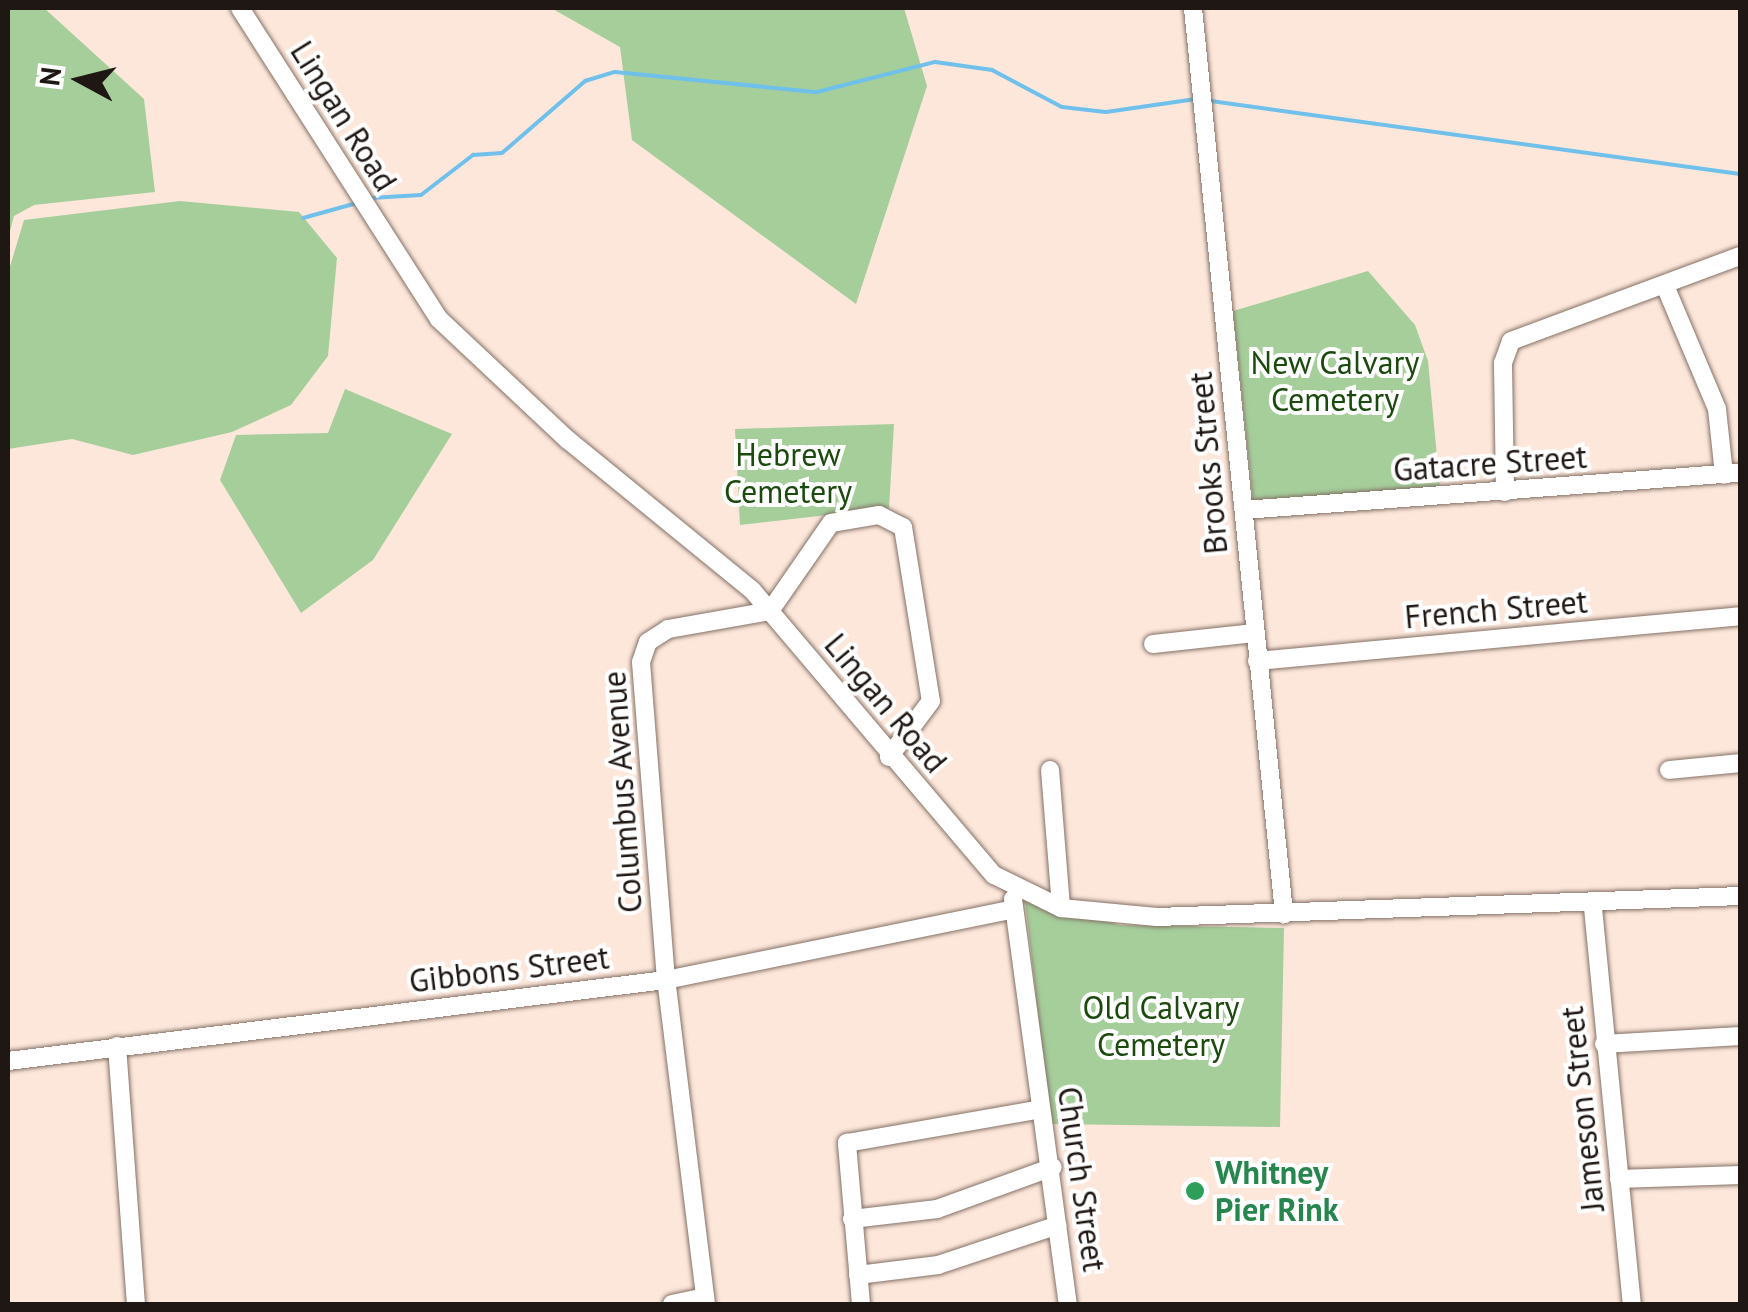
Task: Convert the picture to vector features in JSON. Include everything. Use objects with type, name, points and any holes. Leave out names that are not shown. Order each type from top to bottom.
[{"type":"street","name":"Lingan Road","points":[[240,8],[439,319],[770,611],[980,864],[1013,884],[1061,908],[1284,914],[1592,908],[1740,896]]},
{"type":"street","name":"Brooks Street","points":[[1194,8],[1284,914]]},
{"type":"street","points":[[1505,492],[1503,364],[1511,341],[1666,288],[1740,256]]},
{"type":"street","points":[[1666,288],[1717,409],[1732,474]]},
{"type":"street","name":"Gatacre Street","points":[[1244,510],[1732,474]]},
{"type":"street","points":[[770,611],[831,523],[870,514],[903,527],[931,701],[889,757]]},
{"type":"street","name":"Columbus Avenue","points":[[706,1301],[666,980],[643,652],[668,629],[770,611]]},
{"type":"street","name":"French Street","points":[[1257,661],[1740,616]]},
{"type":"street","points":[[1152,644],[1254,633]]},
{"type":"street","points":[[1668,770],[1740,763]]},
{"type":"street","points":[[1050,770],[1061,908]]},
{"type":"street","name":"Church Street","points":[[1013,884],[1068,1304]]},
{"type":"street","name":"Gibbons Street","points":[[8,1061],[666,980],[1014,908]]},
{"type":"street","name":"Jameson Street","points":[[1592,908],[1632,1304]]},
{"type":"street","points":[[1604,1044],[1740,1036]]},
{"type":"street","points":[[117,1046],[136,1304]]},
{"type":"street","points":[[861,1304],[848,1143],[1041,1109]]},
{"type":"street","points":[[852,1219],[948,1206],[1053,1167]]},
{"type":"street","points":[[1619,1179],[1740,1175]]},
{"type":"street","points":[[858,1274],[938,1265],[1058,1224]]},
{"type":"street","points":[[672,1304],[706,1301]]},
{"type":"green space","points":[[8,8],[44,8],[144,99],[155,192],[34,205],[14,216],[8,239]]},
{"type":"green space","points":[[551,8],[904,8],[927,86],[856,304],[632,140],[620,47]]},
{"type":"green space","points":[[180,201],[299,212],[337,258],[328,356],[291,405],[232,432],[133,455],[72,439],[8,449],[8,273],[24,220]]},
{"type":"green space","name":"New Calvary Cemetery","points":[[1368,271],[1415,325],[1428,361],[1440,489],[1253,500],[1233,311]]},
{"type":"green space","points":[[345,389],[452,434],[373,560],[301,613],[220,480],[236,435],[328,433]]},
{"type":"green space","name":"Hebrew Cemetery","points":[[894,424],[889,508],[740,525],[735,429]]},
{"type":"green space","name":"Old Calvary Cemetery","points":[[1024,892],[1119,925],[1284,928],[1280,1127],[1051,1124]]},
{"type":"waterway","points":[[371,198],[421,195],[473,155],[502,153],[585,81],[615,72],[817,92],[935,62],[992,70],[1062,107],[1106,112],[1196,99]]},
{"type":"waterway","points":[[1211,101],[1740,174]]},
{"type":"waterway","points":[[303,218],[357,203]]},
{"type":"place","name":"Whitney Pier Rink","points":[[1195,1191]]}]
